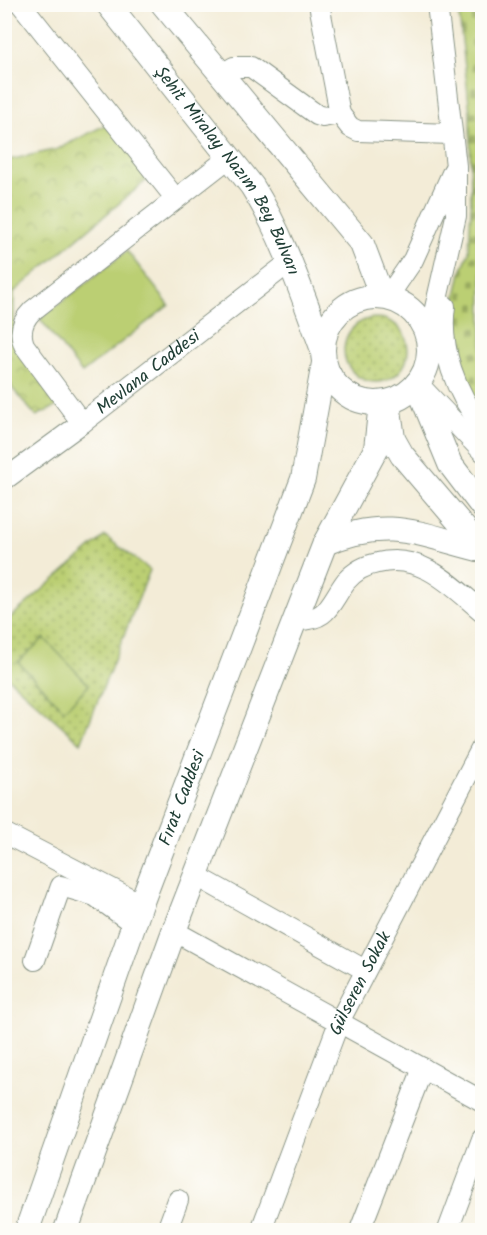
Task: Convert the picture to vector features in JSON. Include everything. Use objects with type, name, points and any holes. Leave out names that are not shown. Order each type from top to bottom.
[{"type":"main road","name":"Şehit Miralay Nazım Bey Bulvarı","points":[[108,4],[230,157],[269,212],[291,261],[324,356]]},
{"type":"main road","points":[[163,4],[362,244],[385,297]]},
{"type":"main road","points":[[385,297],[399,302],[414,313],[421,322],[428,339],[428,360],[417,383],[407,393],[385,402],[365,402],[342,391],[331,378],[324,356],[329,324],[343,308],[361,298],[385,297]]},
{"type":"main road","name":"Fırat Caddesi","points":[[27,1230],[137,914],[303,479],[324,356]]},
{"type":"main road","points":[[417,383],[450,464],[483,506]]},
{"type":"main road","points":[[66,1230],[174,931],[325,543],[376,449],[385,402]]},
{"type":"main road","points":[[385,402],[393,439],[397,447],[447,511],[483,550]]},
{"type":"main road","points":[[325,543],[354,532],[386,528],[418,531],[483,550]]},
{"type":"street","points":[[21,4],[176,199]]},
{"type":"street","points":[[319,4],[340,114],[350,127],[358,131],[452,134]]},
{"type":"street","points":[[428,339],[456,216],[456,166],[437,4]]},
{"type":"street","points":[[222,74],[234,67],[251,67],[317,115],[323,117],[340,114]]},
{"type":"street","points":[[82,423],[24,345],[21,335],[23,323],[32,311],[230,157]]},
{"type":"street","points":[[385,297],[413,260],[456,166]]},
{"type":"street","name":"Mevlana Caddesi","points":[[4,480],[82,423],[291,261]]},
{"type":"street","points":[[442,278],[446,297],[443,327],[448,360],[467,403],[483,426]]},
{"type":"street","points":[[417,383],[483,451]]},
{"type":"street","points":[[295,620],[308,620],[319,616],[329,607],[354,573],[371,564],[391,561],[410,562],[428,568],[483,611]]},
{"type":"street","name":"Gülseren Sokak","points":[[261,1230],[339,1022],[364,970],[483,747]]},
{"type":"street","points":[[4,833],[137,914]]},
{"type":"street","points":[[195,876],[364,970]]},
{"type":"street","points":[[35,960],[61,886],[95,896],[137,914]]},
{"type":"street","points":[[174,931],[483,1101]]},
{"type":"street","points":[[360,1230],[423,1068]]},
{"type":"street","points":[[448,1230],[483,1139]]},
{"type":"street","points":[[167,1230],[178,1200]]},
{"type":"green space","points":[[458,5],[482,5],[482,433],[458,391],[452,314],[461,272],[469,252],[471,205],[470,112]]},
{"type":"green space","points":[[111,122],[160,169],[14,292],[14,328],[68,401],[36,416],[5,380],[4,161],[58,149]]},
{"type":"green space","points":[[127,251],[169,305],[82,373],[40,319]]},
{"type":"green space","points":[[376,318],[394,324],[402,332],[408,350],[402,368],[394,376],[376,382],[358,376],[350,368],[344,350],[350,332],[358,324]]},
{"type":"green space","points":[[105,536],[150,570],[81,743],[5,675],[5,622]]},
{"type":"green space","points":[[44,638],[89,685],[64,710],[18,662]]}]
